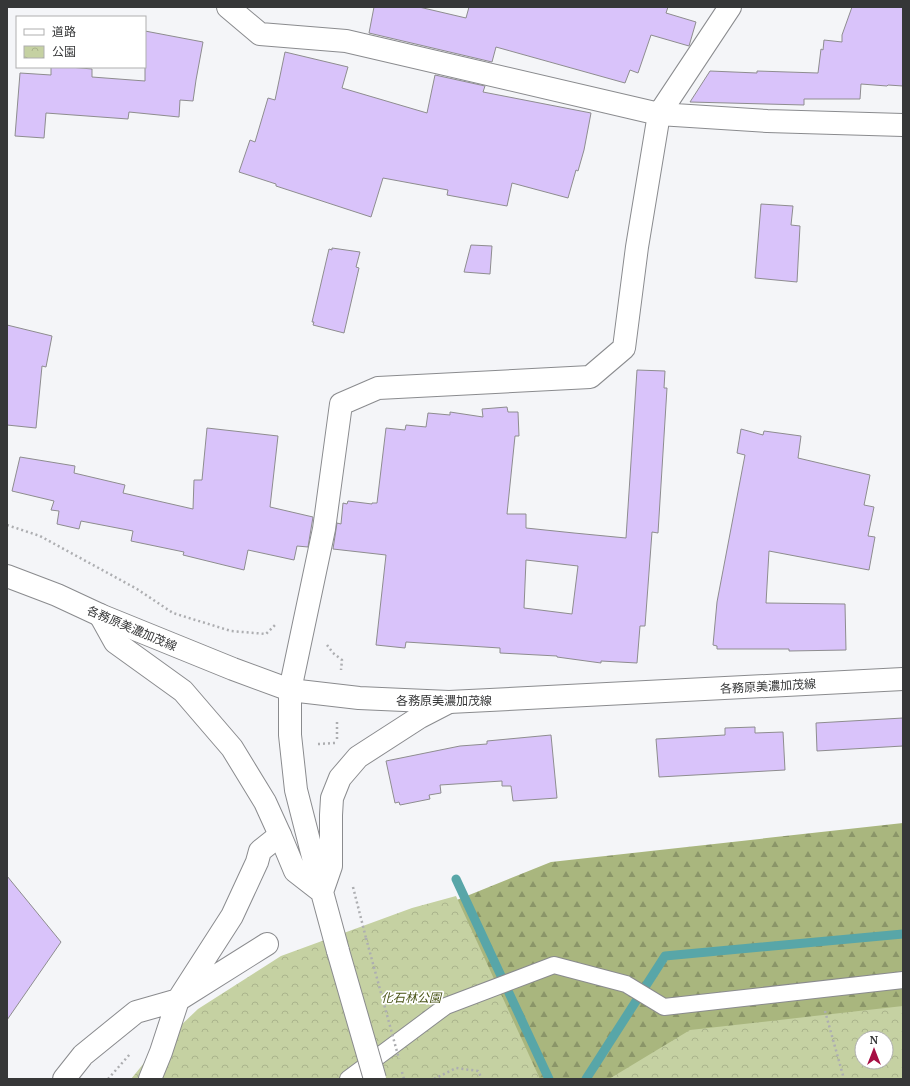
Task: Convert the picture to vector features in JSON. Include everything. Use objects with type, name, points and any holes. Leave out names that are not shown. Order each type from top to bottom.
[{"type":"street","points":[[228,7],[260,34],[346,41],[659,114],[767,121],[903,125]]},
{"type":"street","points":[[375,1079],[338,951],[296,790],[290,736],[290,690],[324,529],[341,404],[378,388],[590,377],[624,348],[637,247],[659,114],[730,7]]},
{"type":"street","name":"各務原美濃加茂線","points":[[7,576],[57,595],[100,615],[233,669],[290,690],[359,698],[449,702],[903,679]]},
{"type":"street","points":[[100,615],[115,642],[183,692],[232,748],[265,802],[295,871],[322,892]]},
{"type":"street","points":[[322,892],[331,866],[332,798],[340,778],[358,757],[420,717],[449,702]]},
{"type":"street","points":[[150,1079],[161,1052],[178,1000],[232,916],[257,862],[260,851],[280,835]]},
{"type":"street","points":[[64,1079],[83,1055],[136,1012],[178,1000],[267,944]]},
{"type":"lane","points":[[348,1079],[446,1006],[554,965],[626,984],[664,1007],[903,980]]},
{"type":"path","points":[[7,525],[40,536],[137,589],[173,613],[231,631],[266,634],[278,623]]},
{"type":"path","points":[[326,644],[333,653],[342,660],[340,674]]},
{"type":"path","points":[[317,744],[337,743],[337,716]]},
{"type":"path","points":[[366,938],[400,1064]]},
{"type":"path","points":[[819,990],[844,1079]]},
{"type":"path","points":[[434,1079],[456,1068],[478,1071],[482,1079]]},
{"type":"path","points":[[402,1072],[404,1079]]},
{"type":"green space","points":[[903,823],[903,1079],[420,1079],[380,931],[551,862]]},
{"type":"green space","name":"化石林公園","points":[[456,896],[540,1079],[131,1079],[153,1052],[198,1009],[281,956],[412,908]]},
{"type":"green space","points":[[903,1006],[903,1079],[609,1079],[690,1030]]},
{"type":"building","points":[[374,7],[419,7],[466,18],[469,7],[668,7],[666,13],[696,22],[689,46],[651,35],[638,73],[630,70],[625,83],[496,47],[492,62],[369,33]]},
{"type":"building","points":[[852,7],[903,7],[903,86],[861,84],[860,99],[804,99],[804,105],[690,102],[710,71],[818,73],[821,49],[823,50],[824,40],[842,42],[842,35]]},
{"type":"building","points":[[146,31],[203,42],[193,101],[180,100],[179,117],[129,112],[128,119],[46,113],[44,138],[15,136],[20,73],[51,75],[51,68],[81,68],[92,69],[92,77],[145,81]]},
{"type":"building","points":[[285,52],[348,67],[342,88],[427,113],[435,75],[485,86],[483,92],[591,113],[584,150],[578,171],[576,170],[568,198],[512,183],[507,206],[447,195],[448,190],[383,178],[371,217],[276,186],[276,184],[239,172],[250,140],[255,142],[268,98],[275,100]]},
{"type":"building","points":[[761,204],[793,206],[791,225],[800,226],[797,282],[755,278]]},
{"type":"building","points":[[471,245],[492,246],[490,274],[464,272]]},
{"type":"building","points":[[332,248],[360,252],[356,267],[359,268],[344,333],[313,325],[314,322],[312,322],[329,249],[332,250]]},
{"type":"building","points":[[7,325],[52,336],[46,367],[42,366],[36,428],[7,425]]},
{"type":"building","points":[[637,370],[665,371],[664,388],[667,388],[658,533],[652,532],[645,626],[640,626],[637,663],[601,661],[601,663],[557,656],[500,653],[500,648],[406,642],[405,648],[376,645],[386,555],[333,549],[337,523],[341,524],[343,503],[347,504],[348,501],[372,504],[377,503],[386,428],[405,430],[406,425],[426,427],[428,413],[450,415],[450,412],[483,417],[482,409],[507,407],[508,412],[518,412],[519,436],[515,436],[507,514],[526,514],[526,528],[626,538]],"holes":[[[526,560],[578,566],[572,614],[524,608]]]},
{"type":"building","points":[[207,428],[278,436],[270,507],[313,517],[308,547],[297,546],[294,560],[248,550],[244,570],[183,555],[184,552],[131,541],[133,531],[81,521],[79,529],[57,524],[59,511],[51,510],[54,501],[12,491],[20,457],[75,466],[74,473],[125,485],[123,493],[193,509],[194,480],[202,480]]},
{"type":"building","points":[[741,429],[763,435],[764,431],[801,436],[798,458],[870,475],[864,505],[874,507],[868,536],[875,537],[869,570],[769,551],[766,603],[845,604],[846,650],[789,651],[789,649],[717,649],[717,646],[713,645],[717,602],[745,455],[737,453]]},
{"type":"building","points":[[903,718],[903,746],[817,751],[816,723]]},
{"type":"building","points":[[755,727],[755,733],[783,732],[785,770],[659,777],[656,739],[725,735],[725,728]]},
{"type":"building","points":[[551,735],[557,798],[513,801],[511,786],[502,786],[502,781],[440,785],[441,793],[429,795],[430,799],[400,805],[399,802],[395,803],[386,761],[460,746],[487,744],[487,741]]},
{"type":"building","points":[[7,876],[61,942],[7,1020]]},
{"type":"waterway","points":[[456,879],[549,1079]]},
{"type":"waterway","points":[[586,1079],[665,956],[903,934]]}]
